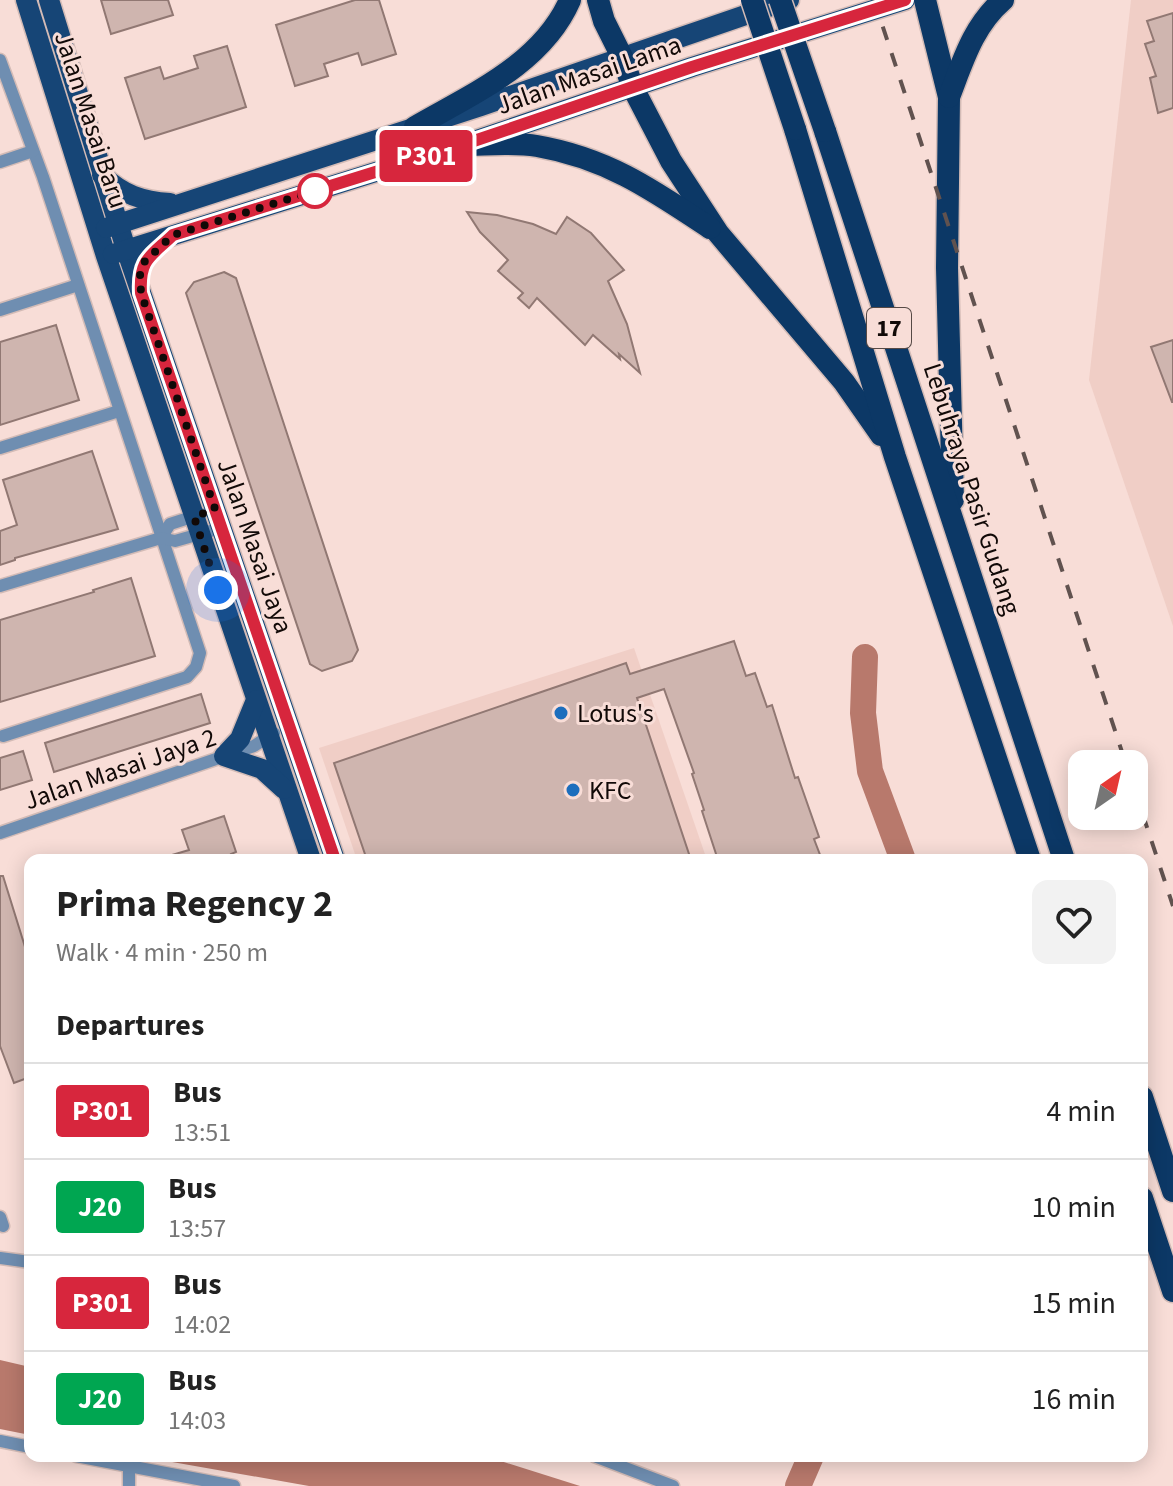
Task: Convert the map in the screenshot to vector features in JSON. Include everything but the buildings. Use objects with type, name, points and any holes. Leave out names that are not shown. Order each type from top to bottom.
[{"type":"highway","points":[[415,127],[505,75],[553,28],[570,0]]},
{"type":"highway","points":[[598,0],[633,88],[671,161],[718,233],[844,382],[895,457]]},
{"type":"highway","name":"17","points":[[752,0],[795,129],[895,457],[1028,854]]},
{"type":"highway","name":"Lebuhraya Pasir Gudang","points":[[780,0],[1062,854]]},
{"type":"highway","points":[[925,0],[949,97],[947,268],[954,525]]},
{"type":"highway","points":[[949,97],[971,38],[1003,0]]},
{"type":"highway","points":[[462,145],[534,145],[583,157],[639,180],[718,233]]},
{"type":"highway","points":[[1148,1115],[1173,1191]]},
{"type":"highway","points":[[1148,1216],[1173,1291]]},
{"type":"main road","name":"Jalan Masai Baru","points":[[26,0],[108,227],[126,249]]},
{"type":"main road","name":"Jalan Masai Baru","points":[[49,0],[102,175],[108,227],[106,256]]},
{"type":"main road","name":"Jalan Masai Lama","points":[[108,227],[789,0]]},
{"type":"main road","name":"Jalan Masai Lama","points":[[106,256],[462,145],[692,67],[905,0]]},
{"type":"main road","points":[[102,175],[131,196],[174,204]]},
{"type":"main road","points":[[141,293],[140,273],[145,261],[173,235]]},
{"type":"main road","name":"Jalan Masai Jaya","points":[[126,249],[333,854]]},
{"type":"main road","name":"Jalan Masai Jaya","points":[[106,256],[256,700],[265,744],[287,792],[309,854]]},
{"type":"main road","points":[[256,700],[244,731],[224,756],[262,769],[287,792]]},
{"type":"street","points":[[0,60],[200,653],[196,667],[187,677],[3,736]]},
{"type":"street","points":[[0,162],[33,151]]},
{"type":"street","points":[[0,310],[78,285]]},
{"type":"street","points":[[0,448],[119,411]]},
{"type":"street","points":[[161,538],[170,524],[196,525],[218,519]]},
{"type":"street","points":[[0,586],[161,538],[175,541],[196,525],[218,519]]},
{"type":"street","name":"Jalan Masai Jaya 2","points":[[0,833],[224,756],[292,736]]},
{"type":"street","points":[[0,1258],[24,1261]]},
{"type":"street","points":[[0,1441],[24,1446]]},
{"type":"street","points":[[105,1462],[234,1486]]},
{"type":"street","points":[[610,1462],[673,1486]]},
{"type":"street","points":[[129,1467],[129,1486]]},
{"type":"shaded area","points":[[1131,0],[1173,0],[1173,626],[1089,380]]},
{"type":"shaded area","name":"Lotus's","points":[[634,648],[705,854],[355,854],[319,748]]},
{"type":"shaded area","points":[[0,1360],[24,1366],[24,1434],[0,1429]]},
{"type":"shaded area","points":[[172,1462],[504,1462],[580,1486],[309,1486]]},
{"type":"waterway","points":[[865,657],[863,713],[870,771],[901,854]]},
{"type":"waterway","points":[[798,1486],[808,1462]]},
{"type":"railway","points":[[874,0],[1121,750]]},
{"type":"railway","points":[[1148,830],[1173,906]]},
{"type":"bus line","name":"P301","points":[[333,854],[141,293],[140,273],[145,261],[173,235],[462,145],[692,67],[905,0]]},
{"type":"place","name":"Lotus's","points":[[561,713]]},
{"type":"place","name":"KFC","points":[[573,790]]},
{"type":"route","points":[[218,590],[194,517],[215,509],[141,293],[140,273],[145,261],[173,235],[318,190],[315,191]]}]
